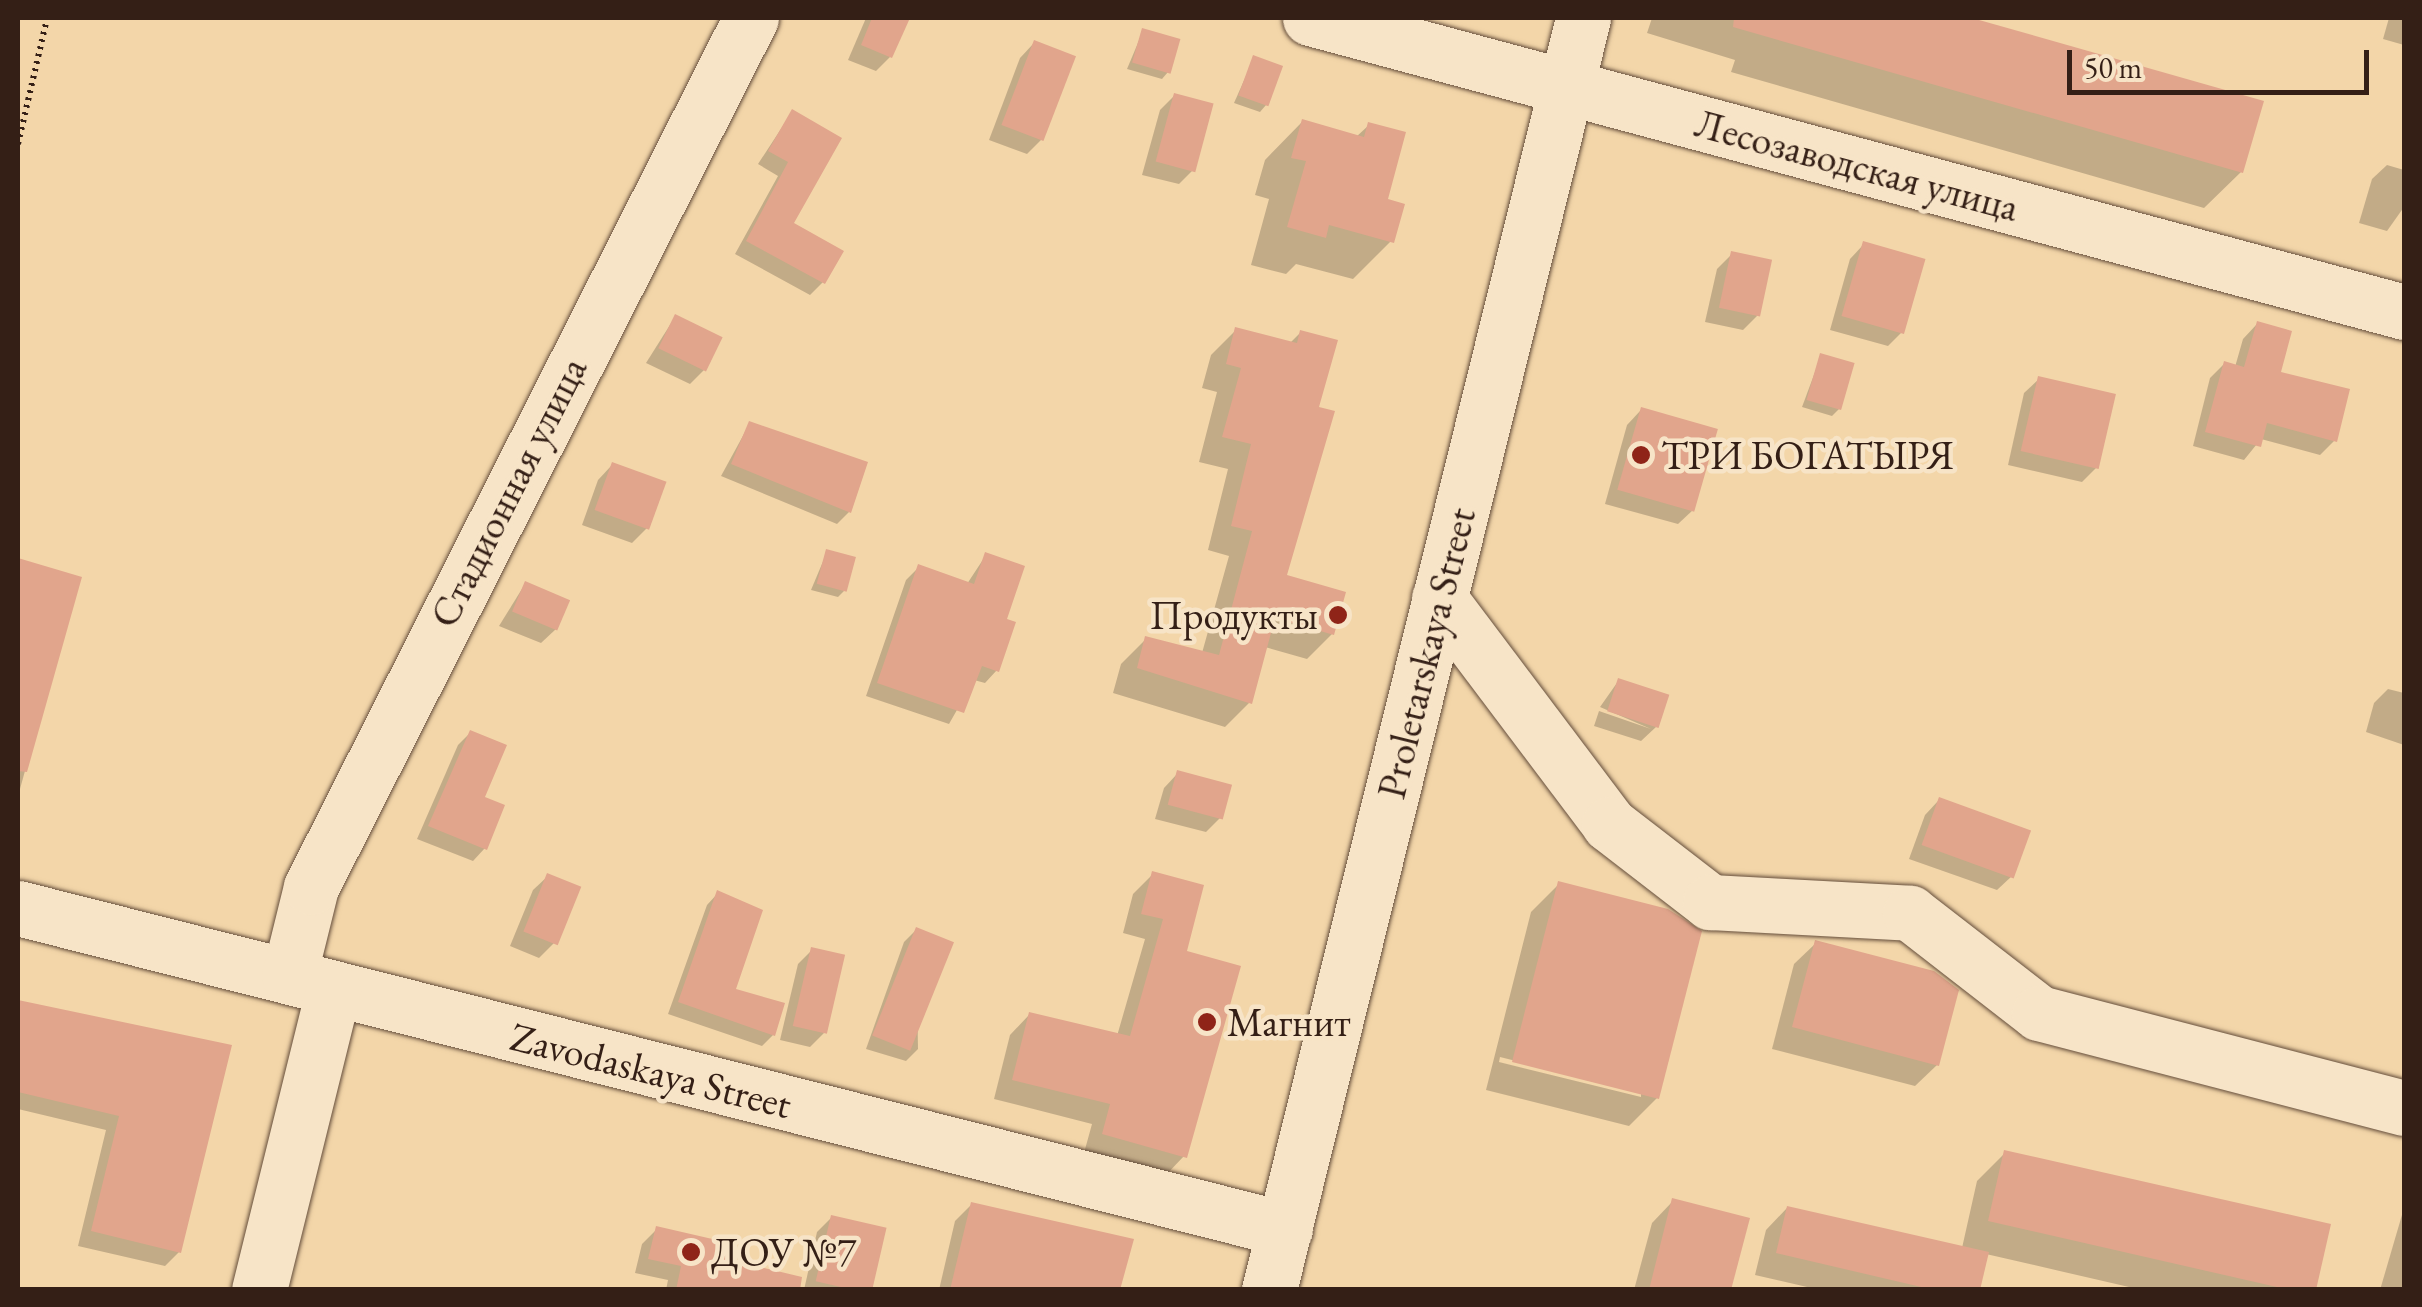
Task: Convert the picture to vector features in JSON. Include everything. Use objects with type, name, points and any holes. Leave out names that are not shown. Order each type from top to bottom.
[{"type":"street","name":"Стадионная улица","points":[[259,1290],[311,983],[311,887],[751,18]]},
{"type":"street","name":"Лесозаводская улица","points":[[1310,18],[2404,312]]},
{"type":"street","name":"Proletarskaya Street","points":[[1269,1290],[1583,18]]},
{"type":"street","points":[[1439,598],[1609,824],[1710,902],[1910,913],[2039,1013],[2404,1108]]},
{"type":"street","name":"Zavodaskaya Street","points":[[18,908],[1284,1230]]},
{"type":"path","points":[[18,144],[47,18]]},
{"type":"building","points":[[872,18],[910,18],[892,58],[861,45]]},
{"type":"building","points":[[1734,18],[1972,18],[2264,101],[2243,173],[1733,27]]},
{"type":"building","points":[[1142,28],[1180,39],[1171,74],[1132,63]]},
{"type":"building","points":[[1034,40],[1076,56],[1043,141],[1001,125]]},
{"type":"building","points":[[1253,55],[1283,66],[1268,106],[1238,95]]},
{"type":"building","points":[[1174,93],[1214,104],[1195,172],[1156,162]]},
{"type":"building","points":[[792,109],[842,138],[794,223],[844,251],[825,284],[746,241],[788,162],[768,151]]},
{"type":"building","points":[[1302,119],[1364,137],[1368,122],[1406,132],[1388,199],[1405,204],[1394,243],[1329,225],[1326,238],[1287,227],[1306,161],[1291,158]]},
{"type":"building","points":[[1863,241],[1925,259],[1904,334],[1842,316]]},
{"type":"building","points":[[1731,251],[1772,260],[1760,316],[1719,308]]},
{"type":"building","points":[[675,314],[723,337],[706,371],[658,348]]},
{"type":"building","points":[[2257,321],[2292,331],[2281,372],[2350,389],[2337,442],[2267,423],[2261,447],[2205,432],[2224,361],[2244,367]]},
{"type":"building","points":[[1235,327],[1297,343],[1300,330],[1338,340],[1319,407],[1335,411],[1287,575],[1346,592],[1334,635],[1275,618],[1252,704],[1137,668],[1145,636],[1219,655],[1252,531],[1231,526],[1251,444],[1222,437],[1241,368],[1226,364]]},
{"type":"building","points":[[1820,353],[1855,363],[1841,410],[1806,400]]},
{"type":"building","points":[[2038,376],[2116,394],[2099,469],[2021,451]]},
{"type":"building","points":[[1641,407],[1718,429],[1694,512],[1617,490]]},
{"type":"building","points":[[749,421],[868,462],[851,513],[731,464]]},
{"type":"building","points":[[612,462],[667,482],[649,530],[595,510]]},
{"type":"building","points":[[826,549],[856,557],[847,592],[817,584]]},
{"type":"building","points":[[985,552],[1025,566],[1007,619],[1016,622],[999,672],[982,666],[964,713],[877,683],[918,564],[974,584]]},
{"type":"building","points":[[18,558],[82,577],[27,772],[18,771]]},
{"type":"building","points":[[525,581],[570,600],[557,631],[512,611]]},
{"type":"building","points":[[1618,678],[1669,695],[1659,728],[1607,711]]},
{"type":"building","points":[[470,730],[507,745],[485,797],[505,805],[487,850],[428,826]]},
{"type":"building","points":[[1177,770],[1232,785],[1223,820],[1168,805]]},
{"type":"building","points":[[1939,797],[2031,831],[2014,878],[1922,845]]},
{"type":"building","points":[[1152,871],[1204,885],[1187,951],[1241,966],[1187,1158],[1102,1134],[1110,1104],[1012,1080],[1029,1012],[1130,1036],[1163,919],[1141,914]]},
{"type":"building","points":[[547,873],[581,887],[558,945],[523,931]]},
{"type":"building","points":[[1558,881],[1668,909],[1702,931],[1659,1099],[1512,1062]]},
{"type":"building","points":[[717,890],[763,910],[736,989],[785,1003],[775,1036],[678,1002]]},
{"type":"building","points":[[916,927],[954,942],[910,1051],[872,1035]]},
{"type":"building","points":[[1815,940],[1934,971],[1959,990],[1939,1066],[1792,1027]]},
{"type":"building","points":[[811,947],[845,955],[827,1034],[793,1026]]},
{"type":"building","points":[[18,1000],[232,1045],[181,1253],[91,1231],[119,1116],[18,1092]]},
{"type":"building","points":[[2004,1150],[2331,1224],[2316,1290],[2290,1290],[1988,1221]]},
{"type":"building","points":[[1672,1198],[1750,1218],[1731,1290],[1649,1290]]},
{"type":"building","points":[[971,1202],[1134,1239],[1120,1290],[950,1290]]},
{"type":"building","points":[[1787,1206],[1989,1252],[1980,1290],[1934,1290],[1776,1253]]},
{"type":"building","points":[[831,1215],[887,1228],[872,1290],[816,1281]]},
{"type":"building","name":"ДОУ №7","points":[[656,1226],[734,1244],[731,1260],[802,1277],[800,1290],[676,1290],[681,1266],[648,1259]]},
{"type":"place","name":"ТРИ БОГАТЫРЯ","points":[[1641,455]]},
{"type":"place","name":"Продукты","points":[[1338,615]]},
{"type":"place","name":"Магнит","points":[[1207,1022]]},
{"type":"place","name":"ДОУ №7","points":[[691,1252]]}]
